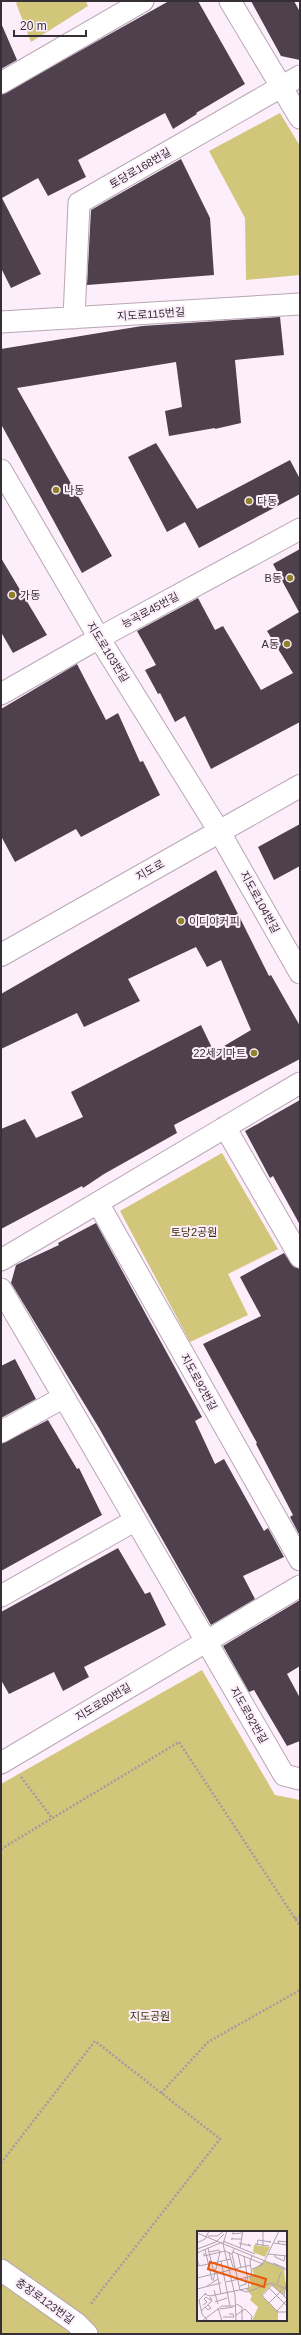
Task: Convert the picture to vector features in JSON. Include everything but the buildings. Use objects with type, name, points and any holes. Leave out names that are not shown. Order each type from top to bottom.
[{"type":"main road","name":"지도로","points":[[1,955],[300,786]]},
{"type":"street","points":[[1,84],[143,1]]},
{"type":"street","points":[[230,1],[300,118]]},
{"type":"street","name":"토당로168번길","points":[[74,318],[79,203],[300,76]]},
{"type":"street","name":"지도로115번길","points":[[1,322],[300,304]]},
{"type":"street","name":"지도로103번길","points":[[1,470],[99,638],[220,831]]},
{"type":"street","name":"능곡로45번길","points":[[1,694],[99,638],[300,529]]},
{"type":"street","name":"지도로104번길","points":[[220,831],[300,974]]},
{"type":"street","points":[[1,1260],[300,1083]]},
{"type":"street","points":[[226,1127],[300,1257]]},
{"type":"street","name":"지도로92번길","points":[[98,1203],[300,1560]]},
{"type":"street","name":"지도로92번길","points":[[1,1289],[134,1521],[284,1775],[300,1779]]},
{"type":"street","points":[[1,1432],[64,1398]]},
{"type":"street","points":[[1,1596],[134,1521]]},
{"type":"street","points":[[205,1640],[300,1586]]},
{"type":"street","name":"지도로80번길","points":[[1,1762],[205,1640]]},
{"type":"street","name":"충장로123번길","points":[[1,2270],[82,2329]]},
{"type":"path","points":[[1,1849],[179,1742],[300,1926]]},
{"type":"path","points":[[30,1789],[52,1818]]},
{"type":"path","points":[[295,1919],[300,1917]]},
{"type":"path","points":[[160,2093],[208,2042],[300,1990]]},
{"type":"path","points":[[1,2163],[95,2041],[220,2139],[82,2329]]},
{"type":"green space","points":[[20,1],[86,1],[88,6],[31,42],[16,3]]},
{"type":"green space","points":[[280,113],[300,146],[300,275],[246,280],[245,218],[209,151]]},
{"type":"green space","name":"토당2공원","points":[[222,1153],[278,1249],[228,1274],[248,1315],[190,1342],[120,1211]]},
{"type":"green space","name":"지도공원","points":[[202,1670],[275,1795],[300,1800],[300,2334],[1,2334],[1,1784]]},
{"type":"place","name":"나동","points":[[56,490]]},
{"type":"place","name":"다동","points":[[249,501]]},
{"type":"place","name":"B동","points":[[290,578]]},
{"type":"place","name":"가동","points":[[12,595]]},
{"type":"place","name":"A동","points":[[287,644]]},
{"type":"place","name":"이디야커피","points":[[181,921]]},
{"type":"place","name":"22세기마트","points":[[254,1053]]}]
